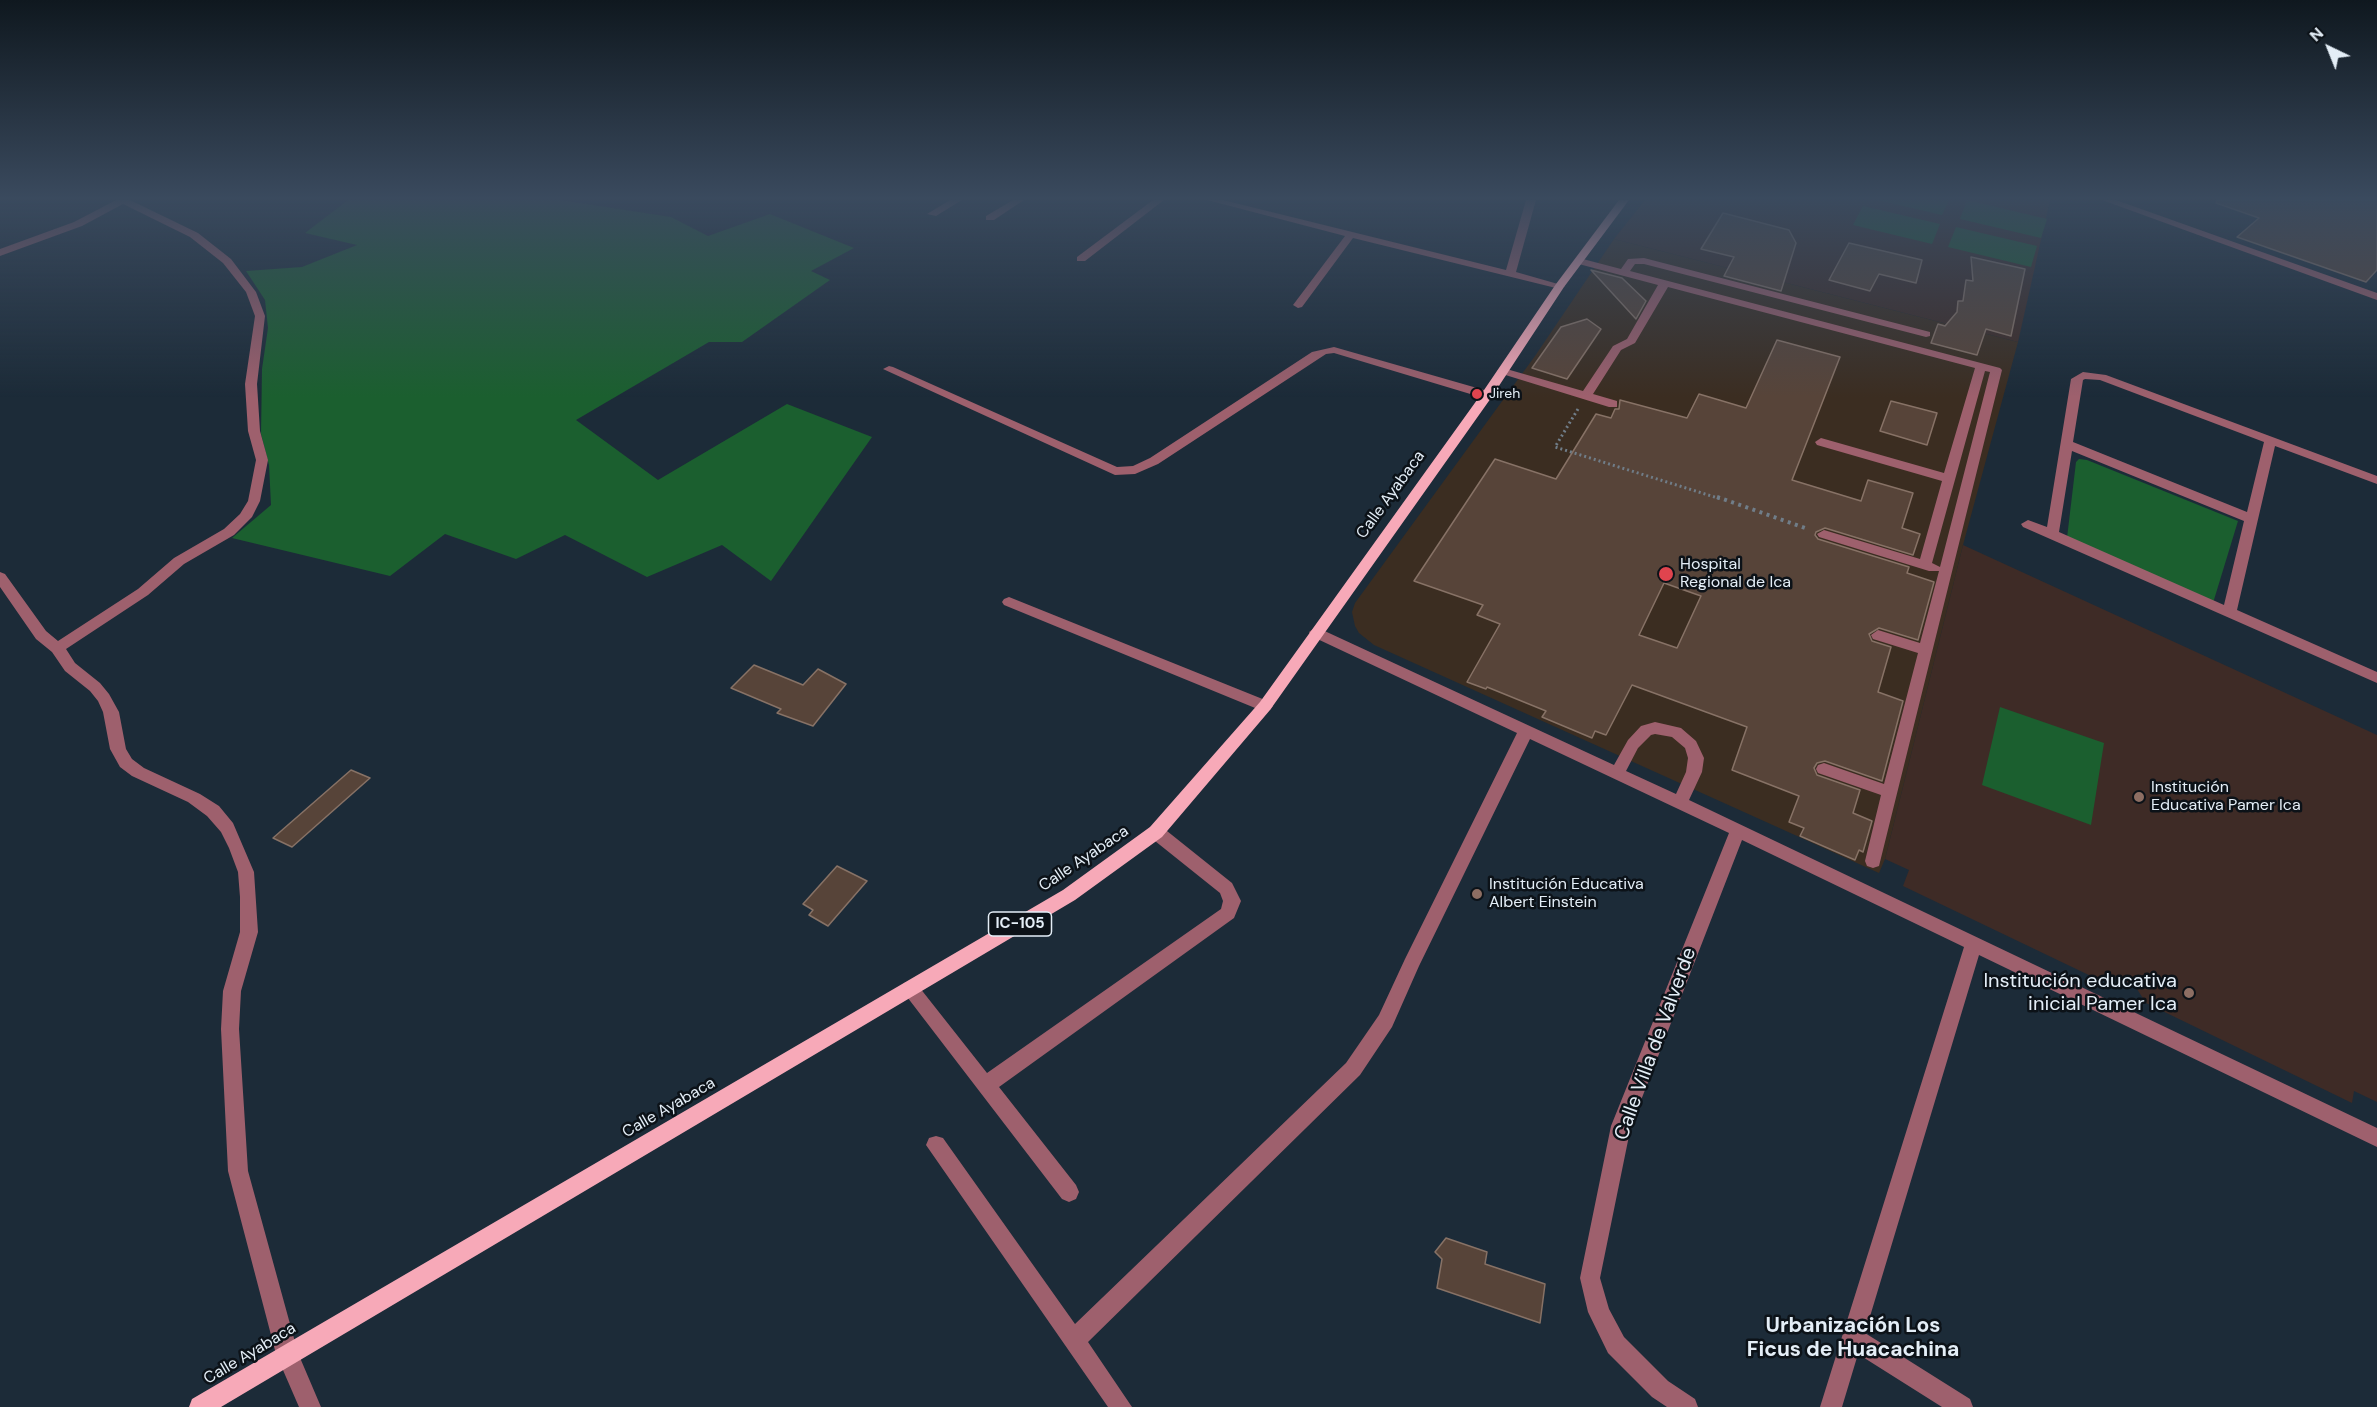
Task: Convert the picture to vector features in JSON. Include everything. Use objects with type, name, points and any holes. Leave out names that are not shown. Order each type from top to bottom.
[{"type":"main road","name":"Calle Ayabaca","points":[[200,1407],[1069,895],[1156,832],[1265,706],[1487,395],[1575,266]]},
{"type":"street","points":[[57,648],[143,592],[179,561],[229,532],[245,517],[254,501],[262,460],[254,431],[251,384],[260,316],[251,292],[231,266]]},
{"type":"street","points":[[1298,305],[1328,266]]},
{"type":"street","points":[[1478,266],[1560,286]]},
{"type":"street","points":[[1510,274],[1512,266]]},
{"type":"street","points":[[1596,266],[1996,370],[1873,861]]},
{"type":"street","points":[[1623,273],[1629,266]]},
{"type":"street","points":[[1662,266],[1926,334]]},
{"type":"street","points":[[2290,266],[2377,297]]},
{"type":"street","points":[[1586,396],[1617,348],[1631,341],[1665,283]]},
{"type":"street","points":[[1796,317],[1803,302]]},
{"type":"street","points":[[1907,346],[1913,331]]},
{"type":"street","points":[[890,369],[1115,471],[1135,470],[1154,461],[1316,354],[1324,351],[1334,350],[1487,395]]},
{"type":"street","points":[[1925,565],[1981,366]]},
{"type":"street","points":[[1503,371],[1613,404]]},
{"type":"street","points":[[2052,534],[2077,379],[2089,374],[2377,480]]},
{"type":"street","points":[[1821,441],[1950,478]]},
{"type":"street","points":[[2229,612],[2270,441]]},
{"type":"street","points":[[2066,444],[2252,519]]},
{"type":"street","points":[[2028,524],[2377,678]]},
{"type":"street","points":[[1824,534],[1946,572]]},
{"type":"street","points":[[0,577],[41,635],[57,648],[70,667],[95,687],[104,698],[111,712],[118,749],[126,763],[138,772],[194,798],[213,811],[227,828],[246,872],[249,932],[232,991],[230,1029],[238,1171],[287,1354],[310,1407]]},
{"type":"street","points":[[1009,603],[1265,706]]},
{"type":"street","points":[[1316,632],[1738,830],[2377,1138]]},
{"type":"street","points":[[1878,635],[1925,650]]},
{"type":"street","points":[[1617,773],[1633,744],[1646,730],[1655,728],[1676,732],[1691,745],[1696,758],[1694,772],[1680,803]]},
{"type":"street","points":[[1074,1340],[1353,1069],[1386,1021],[1411,964],[1526,731]]},
{"type":"street","points":[[1824,769],[1890,792]]},
{"type":"street","name":"Calle Villa de Valverde","points":[[1686,1407],[1660,1389],[1616,1346],[1599,1312],[1590,1278],[1622,1126],[1738,830]]},
{"type":"street","points":[[986,1085],[1228,913],[1232,901],[1227,888],[1156,832]]},
{"type":"street","points":[[1831,1407],[1974,944]]},
{"type":"street","points":[[910,989],[1069,1192]]},
{"type":"street","points":[[936,1145],[1121,1407]]},
{"type":"street","points":[[1853,1338],[1962,1407]]},
{"type":"path","points":[[1586,396],[1555,447],[1696,490],[1824,534]]},
{"type":"shaded area","name":"Hospital Regional de Ica","points":[[1596,266],[1719,266],[2018,342],[1963,545],[1885,859],[1879,873],[1374,645],[1359,633],[1352,612],[1355,603],[1535,356]]},
{"type":"shaded area","points":[[1719,266],[2035,266],[2018,342]]},
{"type":"shaded area","name":"Institución Educativa Pamer Ica","points":[[1963,545],[2377,735],[2377,1102],[2354,1091],[2352,1103],[2146,1003],[2135,986],[2110,974],[2095,978],[1903,886],[1909,870],[1885,859]]},
{"type":"green space","points":[[821,266],[811,271],[830,280],[742,342],[709,342],[576,420],[658,480],[787,404],[872,437],[771,581],[722,545],[647,577],[565,535],[516,559],[445,534],[390,576],[232,538],[271,505],[269,465],[261,434],[262,369],[268,328],[265,300],[246,271],[302,267]]},
{"type":"green space","points":[[2079,459],[2087,460],[2238,521],[2213,603],[2067,538],[2076,462]]},
{"type":"green space","points":[[2000,707],[2104,743],[2091,825],[1982,785]]},
{"type":"building","points":[[1729,266],[1789,266],[1781,291],[1724,276]]},
{"type":"building","points":[[1837,266],[1921,266],[1916,283],[1879,274],[1870,291],[1829,280]]},
{"type":"building","points":[[1972,266],[2010,266],[2025,269],[2011,336],[1986,329],[1977,355],[1931,343],[1938,324],[1945,326],[1957,312],[1958,301],[1963,301],[1966,280],[1973,281]]},
{"type":"building","points":[[2319,266],[2377,266],[2377,270],[2366,282]]},
{"type":"building","points":[[1591,270],[1622,278],[1646,301],[1636,319]]},
{"type":"building","points":[[1587,319],[1601,329],[1567,379],[1532,368],[1561,327]]},
{"type":"building","points":[[1777,340],[1840,357],[1792,480],[1861,501],[1868,480],[1913,493],[1902,528],[1920,534],[1913,555],[1825,528],[1816,532],[1815,535],[1818,539],[1909,567],[1907,573],[1934,582],[1918,640],[1879,628],[1869,634],[1872,641],[1891,647],[1878,692],[1903,701],[1882,781],[1825,761],[1817,763],[1814,768],[1817,775],[1860,790],[1853,813],[1872,821],[1863,852],[1859,850],[1855,860],[1800,836],[1804,828],[1789,822],[1799,796],[1732,770],[1747,727],[1632,685],[1606,735],[1595,731],[1592,738],[1542,717],[1546,711],[1487,687],[1486,689],[1467,682],[1500,624],[1477,615],[1483,605],[1414,581],[1495,459],[1556,479],[1596,414],[1611,418],[1615,409],[1619,409],[1620,400],[1687,418],[1699,394],[1746,408]],"holes":[[[1664,583],[1701,596],[1677,648],[1639,635]]]},
{"type":"building","points":[[1891,401],[1937,413],[1927,445],[1880,431]]},
{"type":"building","points":[[754,665],[803,685],[818,669],[846,684],[813,726],[777,713],[781,709],[731,688]]},
{"type":"building","points":[[351,770],[370,778],[292,847],[273,838]]},
{"type":"building","points":[[837,866],[867,881],[828,926],[809,915],[813,910],[803,904]]},
{"type":"building","points":[[1446,1238],[1487,1252],[1485,1264],[1545,1284],[1540,1323],[1437,1288],[1442,1259],[1435,1252]]},
{"type":"place","name":"Jireh","points":[[1477,394]]},
{"type":"place","name":"Hospital Regional de Ica","points":[[1666,574]]},
{"type":"place","name":"Institución Educativa Pamer Ica","points":[[2139,797]]},
{"type":"place","name":"Institución Educativa Albert Einstein","points":[[1477,894]]},
{"type":"place","name":"Institución educativa inicial Pamer Ica","points":[[2189,993]]},
{"type":"district","name":"Urbanización Los Ficus de Huacachina","points":[[1853,1338]]}]
